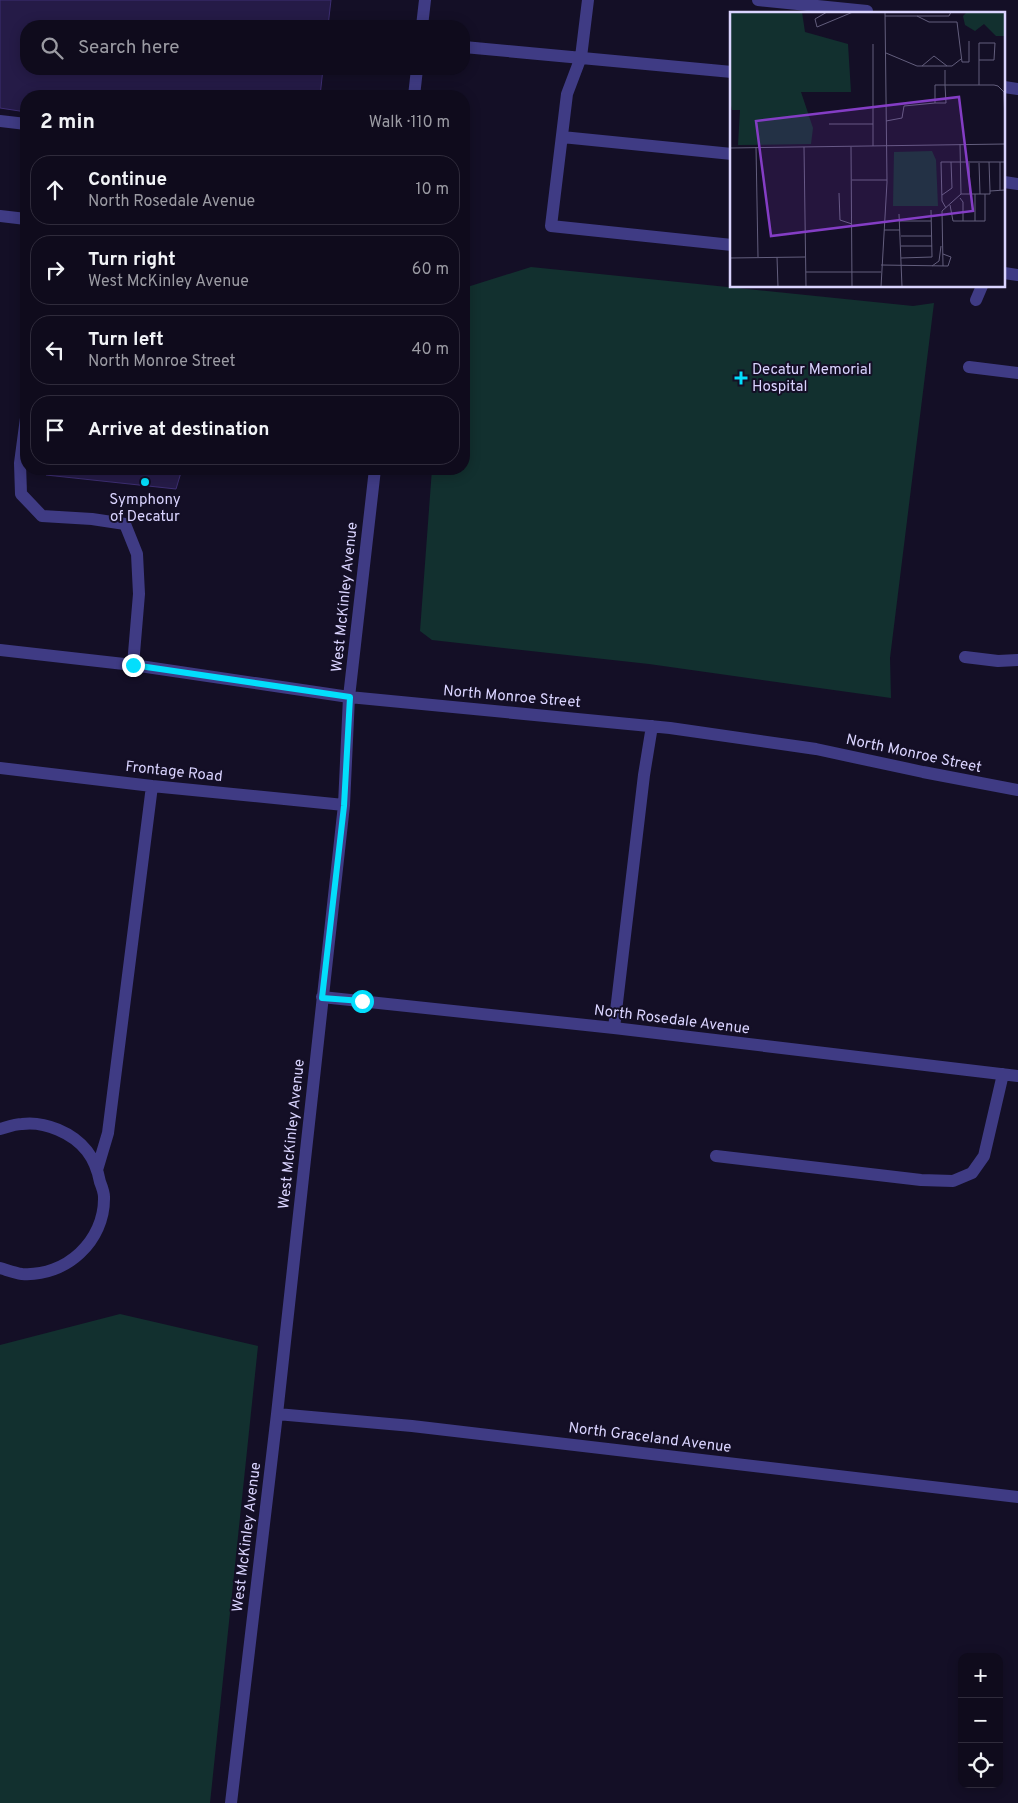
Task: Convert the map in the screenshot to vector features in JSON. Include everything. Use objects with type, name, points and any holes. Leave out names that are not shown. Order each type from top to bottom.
[{"type":"street","points":[[423,20],[425,0]]},
{"type":"street","points":[[588,0],[581,57],[567,94],[551,226],[730,245]]},
{"type":"street","points":[[758,0],[868,8]]},
{"type":"street","points":[[470,48],[730,72]]},
{"type":"street","points":[[415,90],[416,75]]},
{"type":"street","points":[[0,121],[20,123]]},
{"type":"street","points":[[562,137],[730,154]]},
{"type":"street","points":[[0,216],[20,218]]},
{"type":"street","points":[[976,300],[981,288]]},
{"type":"street","points":[[969,367],[1018,373]]},
{"type":"street","points":[[20,475],[21,494],[42,516],[92,519],[125,524],[137,554],[139,594],[133,665]]},
{"type":"street","name":"West McKinley Avenue","points":[[232,1803],[344,806],[350,697],[375,475]]},
{"type":"street","name":"North Monroe Street","points":[[0,650],[133,665],[350,697],[652,726],[816,749],[1018,790]]},
{"type":"street","points":[[964,657],[998,661],[1018,660]]},
{"type":"street","points":[[614,1028],[644,775],[652,726]]},
{"type":"street","name":"Frontage Road","points":[[0,768],[344,806]]},
{"type":"street","points":[[97,1170],[108,1133],[152,786]]},
{"type":"street","name":"North Rosedale Avenue","points":[[322,998],[614,1028],[1018,1076]]},
{"type":"street","points":[[716,1156],[922,1180],[954,1181],[972,1173],[984,1156],[1003,1074]]},
{"type":"street","points":[[0,1129],[23,1124],[46,1126],[69,1135],[87,1151],[97,1170],[104,1196],[100,1221],[89,1244],[70,1262],[47,1272],[22,1274],[0,1268]]},
{"type":"street","name":"North Graceland Avenue","points":[[277,1414],[412,1426],[1018,1497]]},
{"type":"green space","points":[[531,267],[913,306],[934,303],[890,658],[891,698],[649,664],[432,640],[420,631],[432,475],[470,475],[470,286]]},
{"type":"green space","points":[[120,1314],[258,1346],[210,1803],[0,1803],[0,1345]]},
{"type":"building","points":[[0,0],[331,0],[329,20],[20,20],[20,75],[322,75],[321,90],[20,90],[20,111],[0,108]]},
{"type":"building","points":[[46,475],[180,475],[176,489]]},
{"type":"place","name":"Decatur Memorial Hospital","points":[[741,378]]},
{"type":"place","name":"Symphony of Decatur","points":[[145,482]]},
{"type":"route","points":[[133,665],[350,697],[344,806],[322,998],[362,1001]]}]
